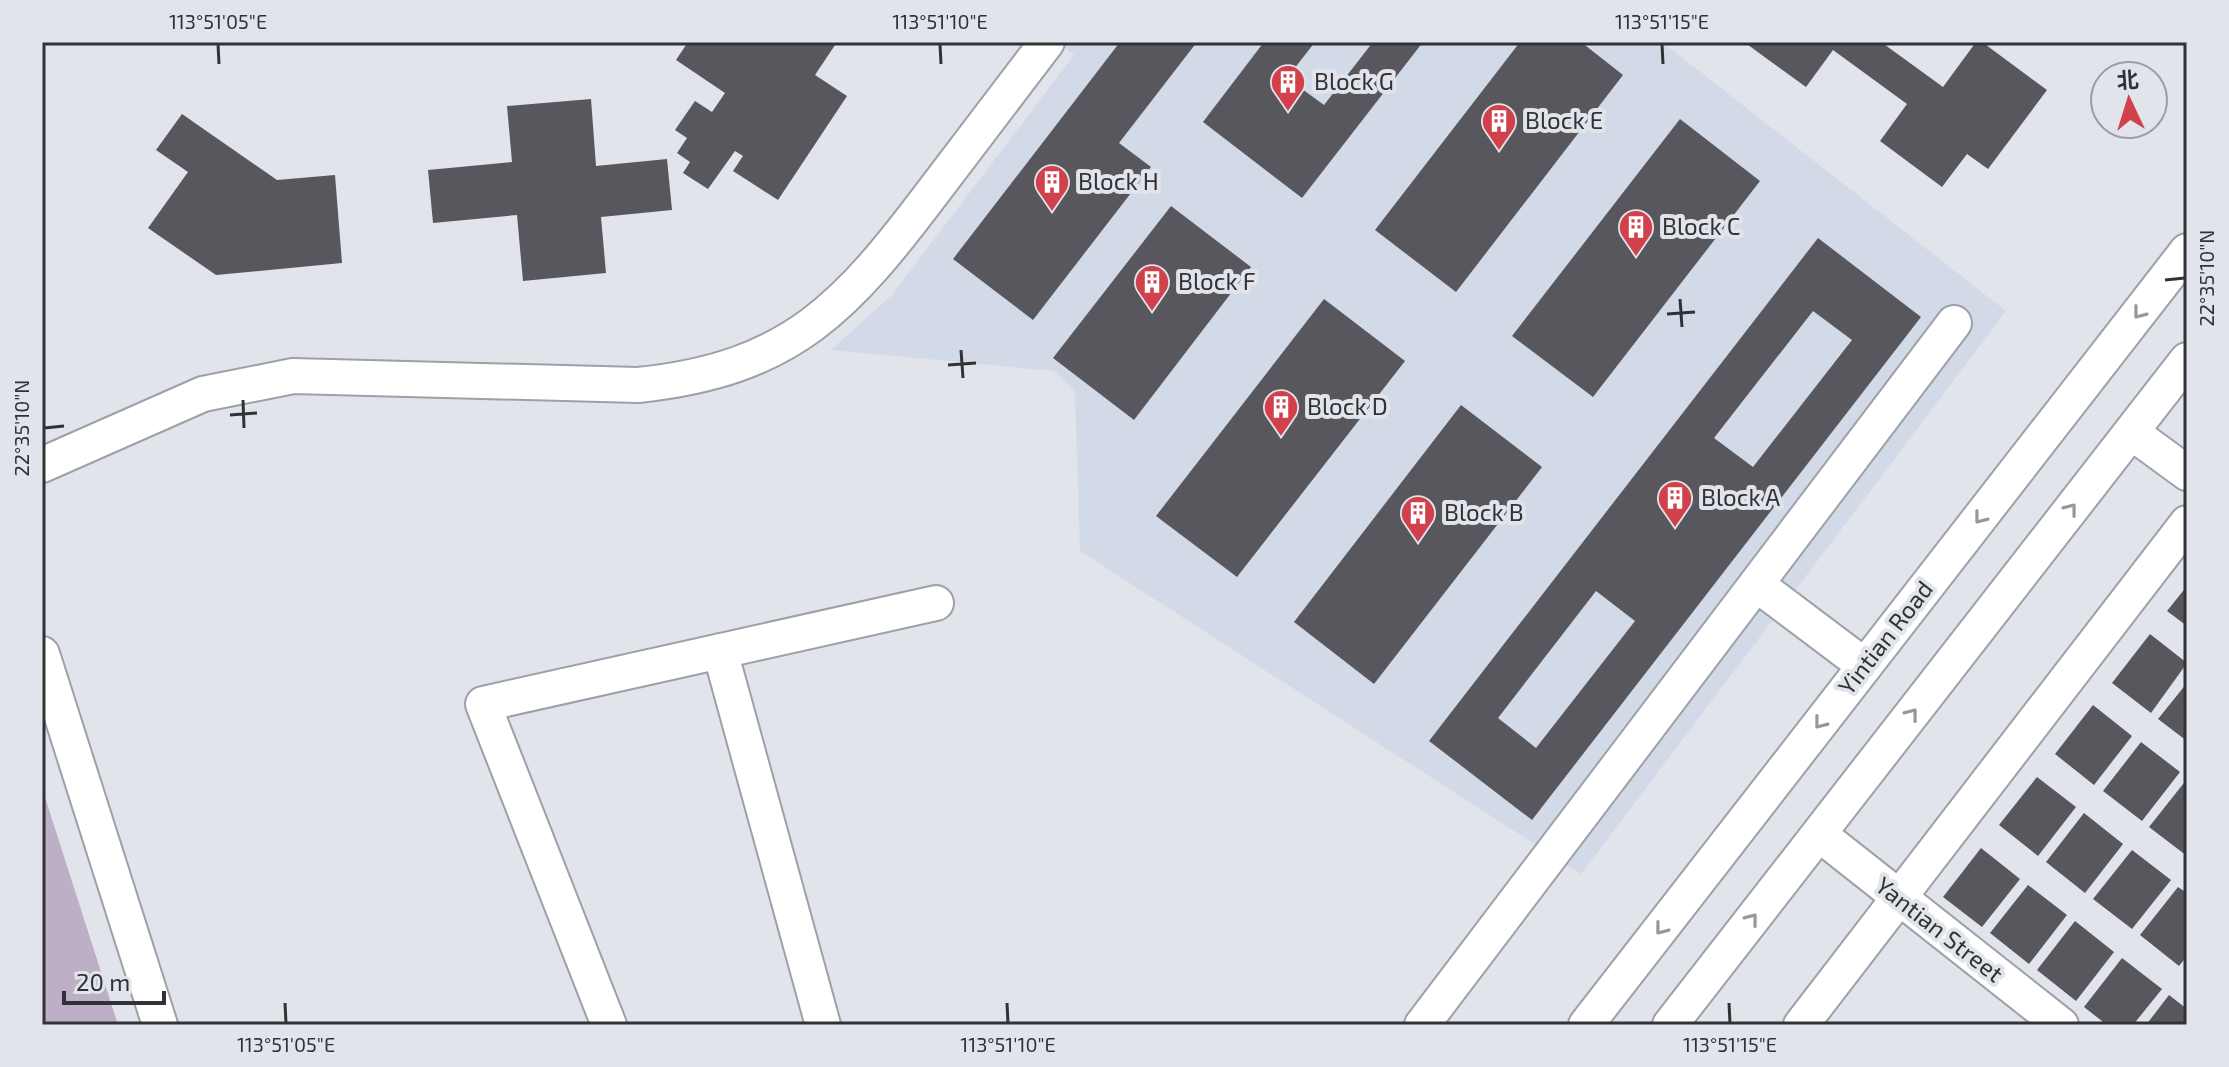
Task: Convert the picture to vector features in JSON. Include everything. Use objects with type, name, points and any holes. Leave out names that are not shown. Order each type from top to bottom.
[{"type":"street","points":[[42,465],[160,410],[248,383],[333,375],[638,385],[675,381],[747,361],[813,325],[869,276],[1047,42]]},
{"type":"street","name":"Yintian Road","points":[[1586,1025],[2187,251]]},
{"type":"street","points":[[1422,1025],[1954,323]]},
{"type":"street","points":[[1670,1025],[2187,360]]},
{"type":"street","points":[[2131,432],[2187,473]]},
{"type":"street","points":[[1801,1025],[2187,523]]},
{"type":"street","points":[[1756,584],[1865,666]]},
{"type":"street","points":[[609,1025],[483,704],[936,603]]},
{"type":"street","points":[[720,651],[823,1025]]},
{"type":"street","points":[[42,654],[160,1025]]},
{"type":"street","name":"Yantian Street","points":[[1819,834],[2061,1025]]},
{"type":"shaded area","points":[[1058,42],[1662,42],[2006,311],[1581,874],[1080,551],[1075,391],[1054,371],[831,350],[892,295],[1074,55]]},
{"type":"shaded area","points":[[42,788],[118,1025],[42,1025]]},
{"type":"building","points":[[688,42],[837,42],[815,75],[847,96],[778,200],[733,171],[743,156],[735,151],[708,189],[683,173],[690,162],[677,153],[687,138],[675,130],[695,101],[712,112],[725,93],[676,60]]},
{"type":"building","name":"Block H","points":[[1120,42],[1197,42],[1119,143],[1151,167],[1033,320],[953,259]]},
{"type":"building","name":"Block G","points":[[1264,42],[1315,42],[1287,78],[1324,105],[1373,42],[1423,42],[1302,198],[1203,122]]},
{"type":"building","name":"Block E","points":[[1520,42],[1581,42],[1623,75],[1456,292],[1375,230]]},
{"type":"building","points":[[1744,42],[1881,42],[1943,87],[1976,42],[1982,42],[2047,90],[1988,169],[1967,154],[1942,187],[1880,141],[1907,104],[1833,50],[1806,87]]},
{"type":"building","points":[[591,99],[596,166],[667,159],[672,210],[601,217],[606,273],[523,281],[517,215],[433,223],[428,170],[512,162],[507,106]]},
{"type":"building","points":[[182,114],[277,180],[335,175],[342,263],[216,275],[148,228],[188,172],[156,150]]},
{"type":"building","name":"Block C","points":[[1680,119],[1760,181],[1593,397],[1512,336]]},
{"type":"building","name":"Block F","points":[[1171,206],[1251,267],[1134,420],[1053,358]]},
{"type":"building","name":"Block A","points":[[1818,238],[1921,317],[1532,820],[1429,741]],"holes":[[[1813,311],[1852,340],[1753,467],[1714,438]],[[1596,591],[1635,621],[1536,748],[1498,718]]]},
{"type":"building","name":"Block D","points":[[1324,299],[1405,361],[1237,577],[1156,516]]},
{"type":"building","name":"Block B","points":[[1461,405],[1542,467],[1374,684],[1294,622]]},
{"type":"building","points":[[2187,586],[2187,626],[2167,611]]},
{"type":"building","points":[[2150,634],[2187,663],[2151,713],[2112,683]]},
{"type":"building","points":[[2187,683],[2187,741],[2158,719]]},
{"type":"building","points":[[2093,705],[2132,736],[2094,785],[2055,754]]},
{"type":"building","points":[[2141,742],[2180,772],[2142,821],[2103,791]]},
{"type":"building","points":[[2037,777],[2076,807],[2038,856],[1999,825]]},
{"type":"building","points":[[2187,779],[2187,856],[2149,827]]},
{"type":"building","points":[[2084,813],[2123,844],[2085,893],[2046,862]]},
{"type":"building","points":[[1981,848],[2020,879],[1982,927],[1943,897]]},
{"type":"building","points":[[2132,850],[2171,880],[2132,929],[2093,899]]},
{"type":"building","points":[[2028,885],[2067,915],[2029,964],[1990,933]]},
{"type":"building","points":[[2178,887],[2187,893],[2187,956],[2179,966],[2140,935]]},
{"type":"building","points":[[2075,921],[2114,952],[2076,1001],[2037,970]]},
{"type":"building","points":[[2122,958],[2162,989],[2133,1025],[2107,1025],[2084,1007]]},
{"type":"building","points":[[2169,995],[2187,1009],[2187,1025],[2146,1025]]},
{"type":"place","name":"Block G","points":[[1288,113]]},
{"type":"place","name":"Block E","points":[[1499,152]]},
{"type":"place","name":"Block H","points":[[1052,213]]},
{"type":"place","name":"Block C","points":[[1636,258]]},
{"type":"place","name":"Block F","points":[[1152,313]]},
{"type":"place","name":"Block D","points":[[1281,438]]},
{"type":"place","name":"Block A","points":[[1675,529]]},
{"type":"place","name":"Block B","points":[[1418,544]]}]
